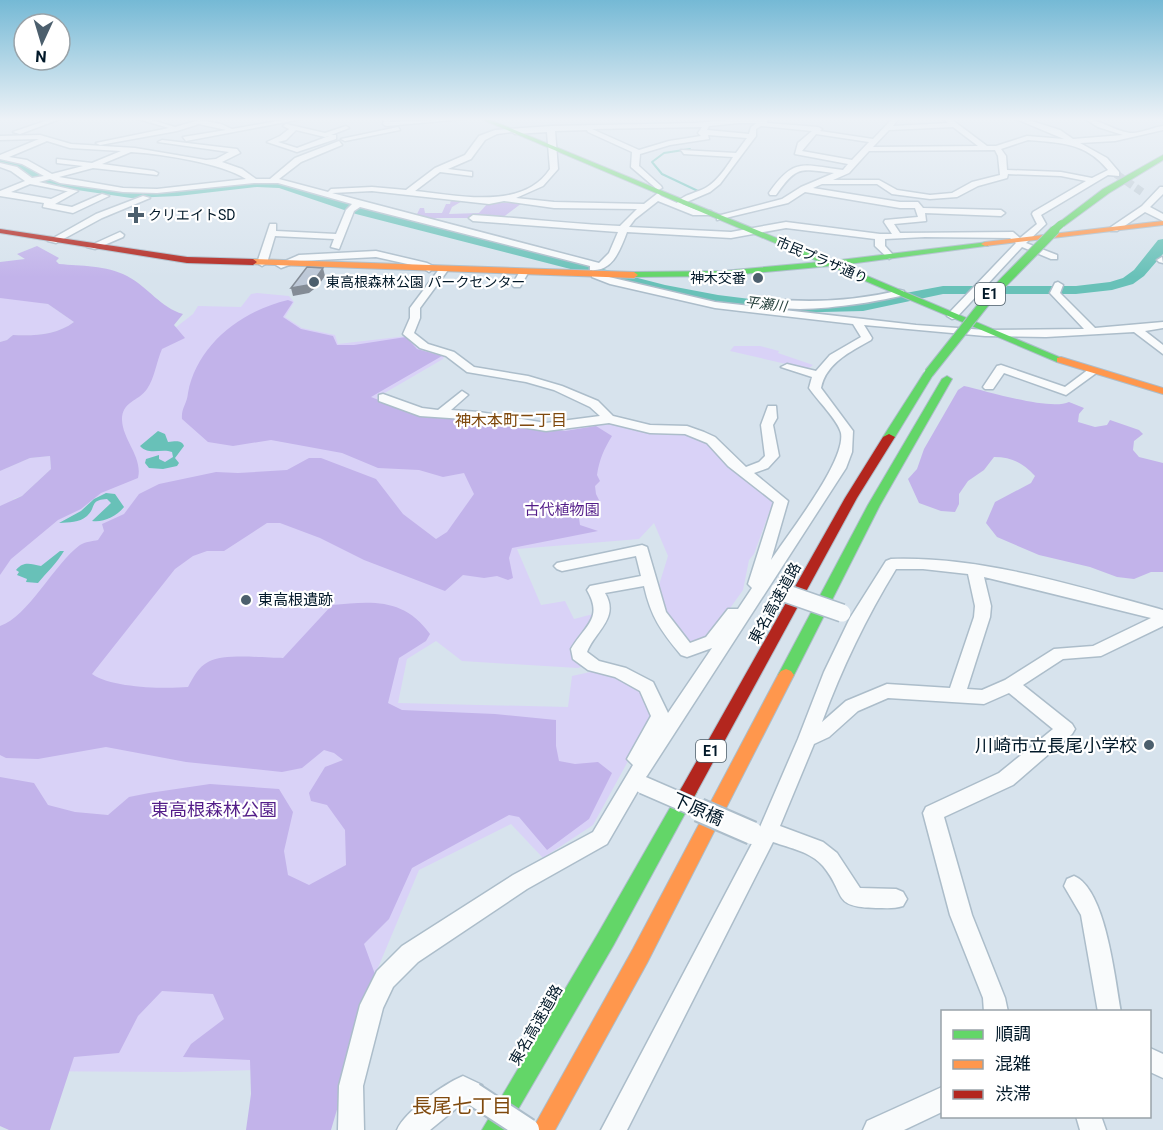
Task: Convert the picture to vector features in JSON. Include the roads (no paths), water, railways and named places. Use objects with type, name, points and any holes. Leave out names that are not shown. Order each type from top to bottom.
[{"type":"main road","name":"市民プラザ通り","points":[[610,172],[952,316],[1093,371],[1163,392]]},
{"type":"main road","name":"東名高速道路","points":[[493,1130],[611,929],[851,498],[929,373],[968,320],[1011,270],[1061,224],[1106,191],[1138,172]]},
{"type":"main road","name":"E1","points":[[1009,297],[1050,251],[1075,228],[1156,172]]},
{"type":"main road","points":[[0,231],[166,258],[281,265],[436,270],[520,279],[588,271],[639,276],[726,275],[1163,223]]},
{"type":"main road","name":"E1","points":[[971,345],[996,312]]},
{"type":"main road","name":"E1","points":[[543,1130],[640,956],[874,505],[950,375]]},
{"type":"street","points":[[18,172],[31,182],[105,196],[146,198],[292,181],[333,191],[372,189],[489,201],[504,199],[535,188],[552,172]]},
{"type":"street","points":[[43,172],[60,181],[117,189],[157,191],[254,181],[272,183],[360,204],[588,271],[624,285],[856,322],[995,333],[1092,332],[1163,325]]},
{"type":"street","points":[[1,192],[67,172]]},
{"type":"street","points":[[145,172],[154,173]]},
{"type":"street","points":[[117,189],[157,172]]},
{"type":"street","points":[[240,172],[254,181]]},
{"type":"street","points":[[272,183],[282,172]]},
{"type":"street","points":[[415,195],[424,179],[436,172]]},
{"type":"street","points":[[456,172],[469,174]]},
{"type":"street","points":[[639,172],[658,194],[696,213],[714,215],[785,201],[804,189],[843,172]]},
{"type":"street","points":[[681,202],[714,185],[727,172]]},
{"type":"street","points":[[773,193],[790,172]]},
{"type":"street","points":[[954,195],[975,184],[1004,176],[1004,172],[1060,174],[1092,180]]},
{"type":"street","points":[[952,316],[1020,241],[1042,224],[1036,214],[1092,180],[1115,172]]},
{"type":"street","points":[[820,182],[879,182],[895,192],[930,196],[954,195],[966,199]]},
{"type":"street","points":[[272,183],[350,210]]},
{"type":"street","points":[[804,189],[900,205],[918,205],[923,219],[888,222],[897,235]]},
{"type":"street","points":[[1114,229],[1145,208],[1163,189]]},
{"type":"street","points":[[74,191],[46,206],[73,210],[105,196]]},
{"type":"street","points":[[1,192],[52,202]]},
{"type":"street","points":[[1143,193],[1152,200]]},
{"type":"street","points":[[588,271],[614,254],[627,222],[658,194]]},
{"type":"street","points":[[53,241],[99,216],[146,198]]},
{"type":"street","points":[[504,199],[554,205],[645,207]]},
{"type":"street","points":[[976,203],[1010,219]]},
{"type":"street","points":[[333,255],[350,210],[360,204]]},
{"type":"street","points":[[1145,208],[1163,218]]},
{"type":"street","points":[[921,210],[1001,213]]},
{"type":"street","points":[[473,218],[624,230],[731,235],[786,225],[839,225]]},
{"type":"street","points":[[786,225],[880,237],[982,233],[1013,235],[1020,241],[1054,257]]},
{"type":"street","points":[[262,263],[272,229],[339,237]]},
{"type":"street","points":[[92,247],[120,235]]},
{"type":"street","points":[[880,237],[880,246],[889,256]]},
{"type":"street","points":[[281,265],[299,258],[333,255],[390,256],[430,267],[436,270],[415,308],[415,318],[408,334],[424,346],[450,354],[471,370],[528,379],[558,388],[594,404],[609,419]]},
{"type":"street","points":[[639,276],[714,299],[820,305],[905,295]]},
{"type":"street","points":[[1057,289],[1092,332]]},
{"type":"street","points":[[351,1130],[351,1086],[372,1005],[385,979],[410,954],[519,882],[600,838],[771,589],[848,448],[847,428],[815,388],[817,375],[839,355],[867,338],[856,322]]},
{"type":"street","points":[[1136,329],[1163,351]]},
{"type":"street","points":[[787,367],[817,375]]},
{"type":"street","points":[[989,387],[1001,368],[1066,391],[1093,371]]},
{"type":"street","points":[[441,413],[462,395]]},
{"type":"street","points":[[383,398],[420,412],[546,427],[609,419],[650,429],[687,430],[711,440],[732,463],[781,501],[756,584],[850,615]]},
{"type":"street","points":[[744,471],[762,467],[772,456],[767,425],[772,409]]},
{"type":"street","points":[[562,566],[642,550],[652,597],[661,618],[687,651],[712,641],[750,595],[771,589]]},
{"type":"street","points":[[614,1130],[807,739],[850,615],[891,564],[905,563],[975,570],[1075,592],[1163,617]]},
{"type":"street","points":[[956,696],[982,617],[983,606],[975,570]]},
{"type":"street","points":[[637,781],[632,766],[660,716],[656,705],[647,687],[620,672],[594,666],[579,655],[579,649],[602,620],[602,601],[595,590],[623,583],[650,580]]},
{"type":"street","points":[[807,739],[822,732],[852,706],[887,691],[984,697],[1011,685],[1060,653],[1095,652],[1163,617]]},
{"type":"street","points":[[999,1007],[961,915],[933,813],[1006,779],[1066,729],[1011,685]]},
{"type":"street","name":"下原橋","points":[[637,781],[762,834],[816,848],[830,859],[854,898],[896,899]]},
{"type":"street","points":[[1074,886],[1091,912],[1110,1010]]},
{"type":"street","points":[[410,1130],[447,1098],[463,1088],[528,1130]]},
{"type":"street","points":[[876,1130],[941,1099]]},
{"type":"waterway","name":"平瀬川","points":[[27,172],[54,183],[131,194],[178,192],[257,183],[280,185],[361,211],[664,289],[718,300],[782,308],[863,306],[943,290],[1076,290],[1112,286],[1128,281],[1139,273],[1155,256],[1163,243]]},
{"type":"waterway","points":[[660,172],[698,191]]},
{"type":"tunnel","points":[[1116,174],[1142,192]]},
{"type":"place","name":"クリエイトSD","points":[[136,215]]},
{"type":"place","name":"神木交番","points":[[758,278]]},
{"type":"place","name":"東高根森林公園 パークセンター","points":[[314,282]]},
{"type":"place","name":"東高根遺跡","points":[[246,600]]},
{"type":"place","name":"川崎市立長尾小学校","points":[[1149,745]]},
{"type":"district","name":"神木本町二丁目","points":[[511,420]]},
{"type":"district","name":"長尾七丁目","points":[[462,1106]]},
{"type":"park label","name":"古代植物園","points":[[562,510]]},
{"type":"park label","name":"東高根森林公園","points":[[214,809]]}]
